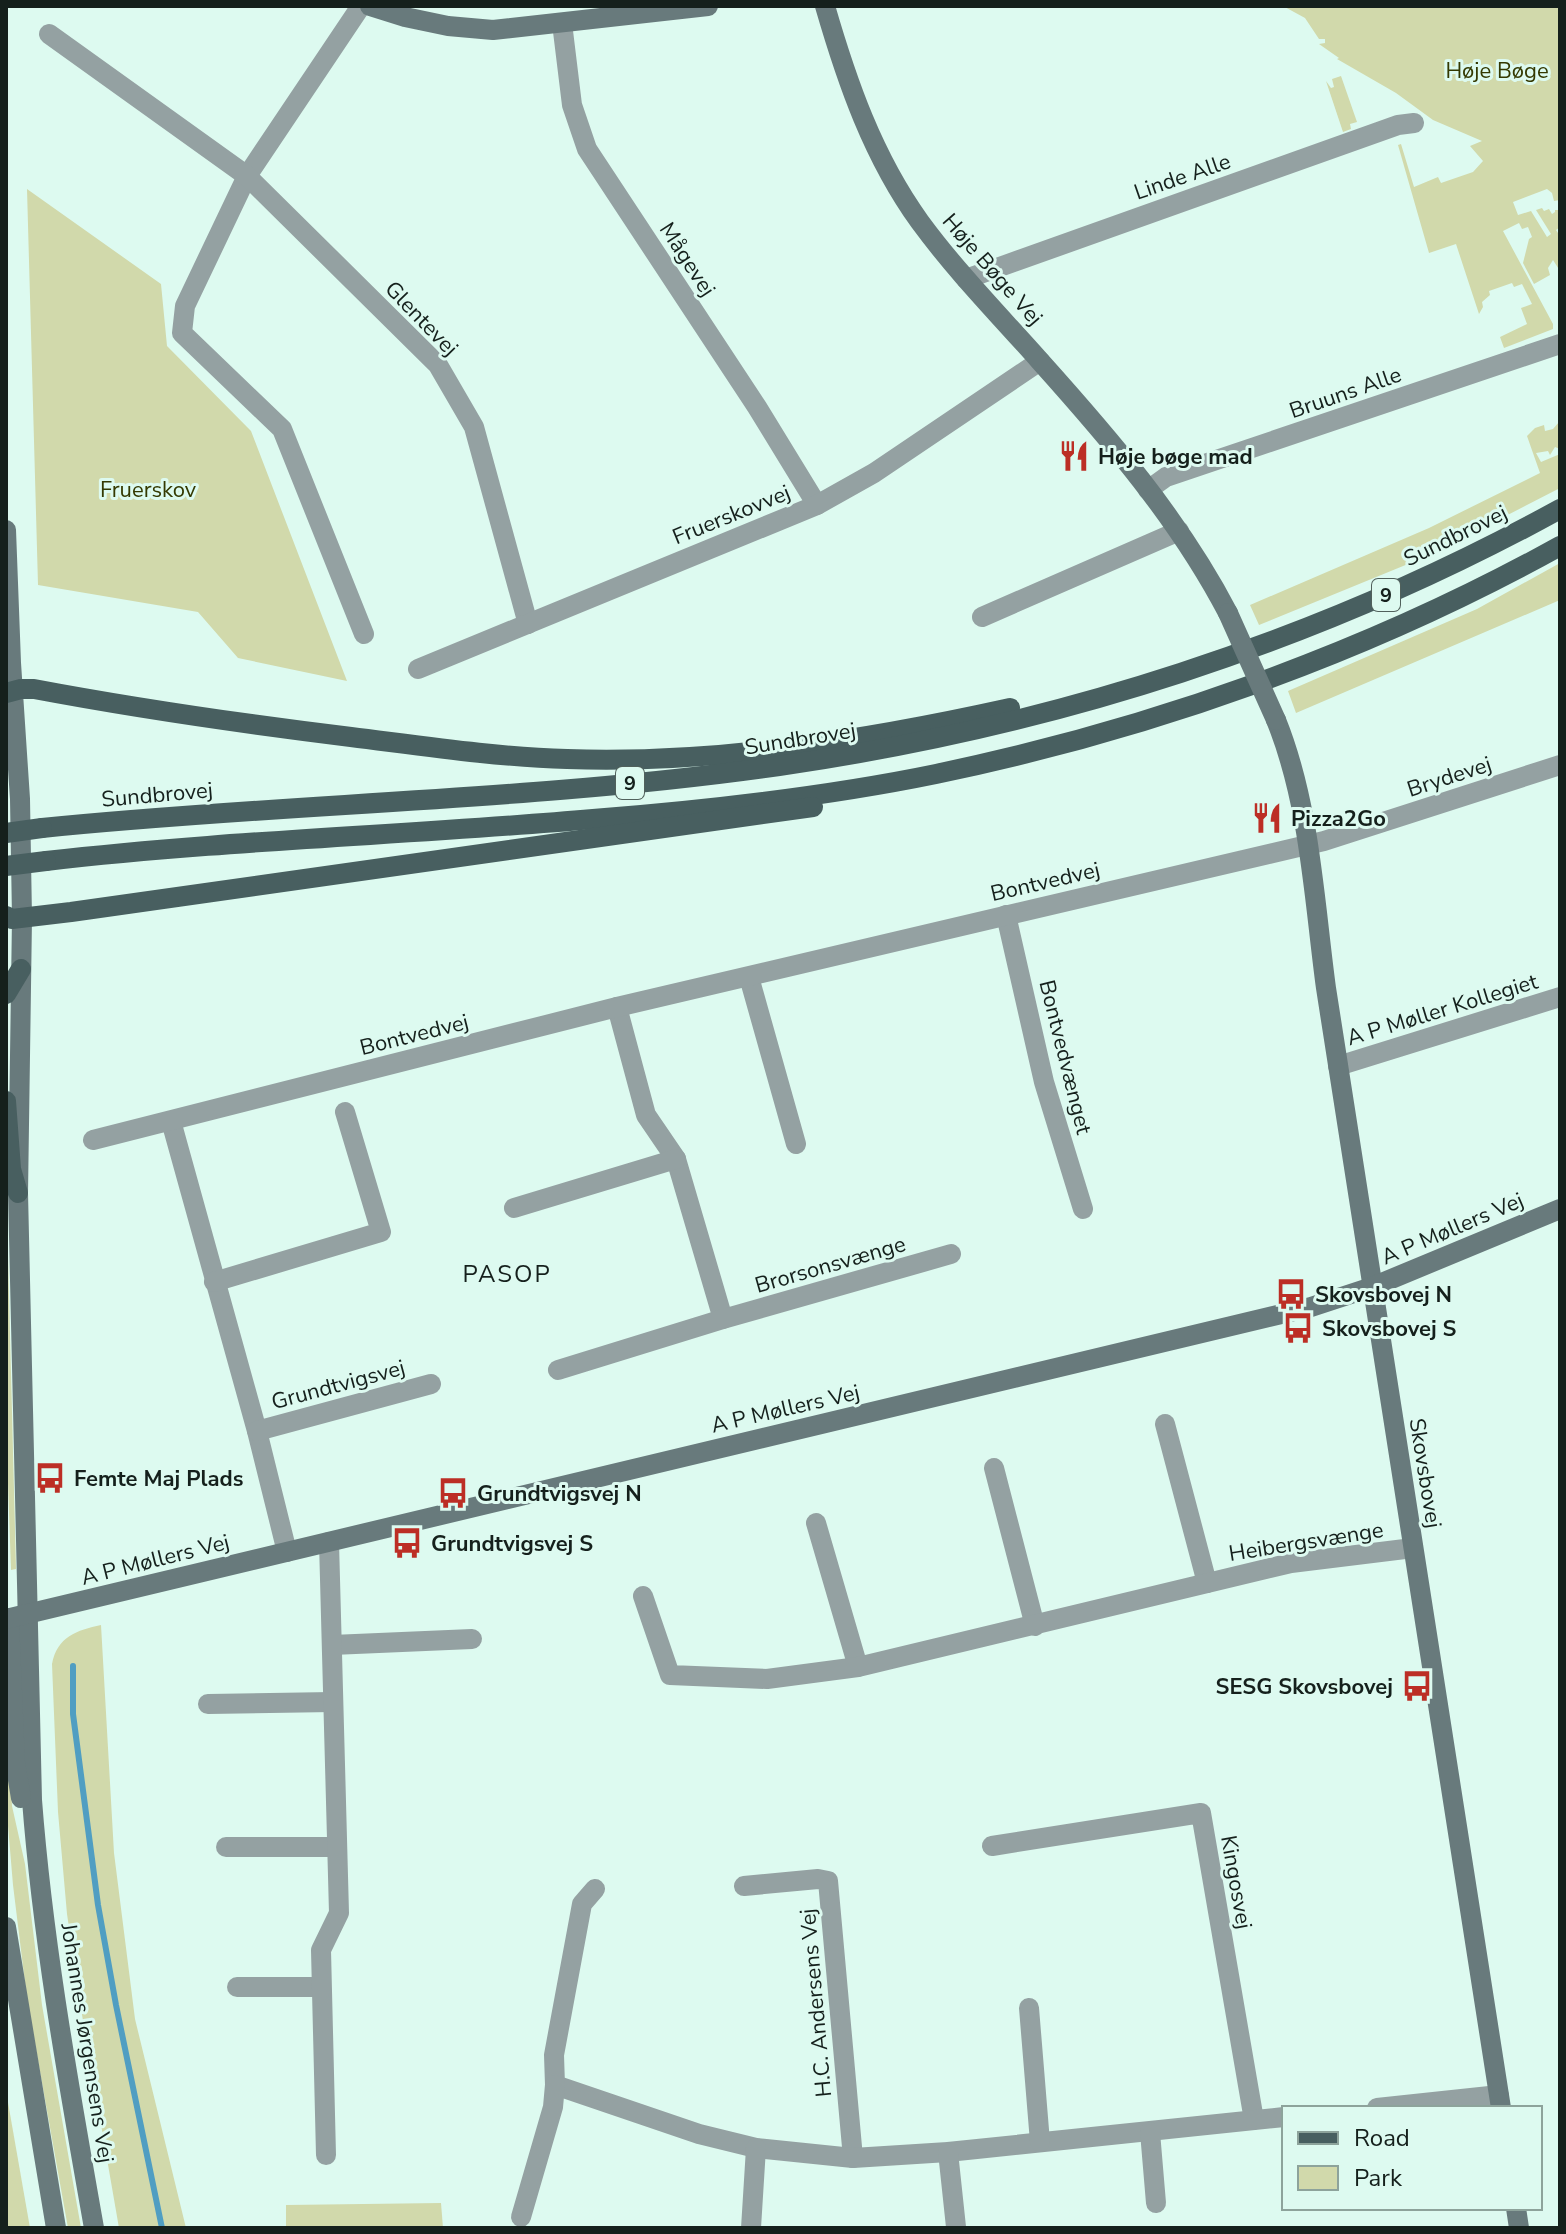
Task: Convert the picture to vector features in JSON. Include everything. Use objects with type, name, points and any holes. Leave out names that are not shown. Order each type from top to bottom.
[{"type":"main road","name":"Sundbrovej","points":[[6,833],[166,816],[564,789],[779,766],[888,748],[1007,723],[1206,665],[1377,599],[1560,509]]},
{"type":"main road","name":"9","points":[[6,866],[168,849],[594,819],[807,795],[968,767],[1144,721],[1297,667],[1427,612],[1560,546]]},
{"type":"main road","points":[[10,691],[34,689],[184,715],[444,750],[569,760],[746,752],[884,734],[1206,665]]},
{"type":"main road","points":[[14,917],[771,814],[846,801],[968,767]]},
{"type":"main road","points":[[6,994],[21,969]]},
{"type":"main road","points":[[6,1101],[11,1169],[18,1193]]},
{"type":"street","points":[[361,6],[247,176],[185,306],[182,333],[282,429],[364,634]]},
{"type":"street","points":[[370,6],[448,26],[493,30],[708,6]]},
{"type":"street","name":"Høje Bøge Vej","points":[[825,6],[856,106],[882,158],[920,221],[966,279],[1096,424],[1206,571],[1276,720],[1294,769],[1306,844]]},
{"type":"street","name":"Mågevej","points":[[562,23],[572,105],[587,149],[757,407],[817,505]]},
{"type":"street","name":"Glentevej","points":[[49,34],[247,176],[438,365],[474,427],[528,624]]},
{"type":"street","name":"Linde Alle","points":[[966,279],[1398,125],[1414,123]]},
{"type":"street","name":"Bruuns Alle","points":[[1148,490],[1166,477],[1560,344]]},
{"type":"street","name":"Fruerskovvej","points":[[418,669],[817,505],[874,473],[1040,361]]},
{"type":"street","name":"Johannes Jørgensens Vej","points":[[6,530],[10,691],[20,799],[14,917],[21,969],[14,1617],[37,1864],[54,2003],[94,2228]]},
{"type":"street","points":[[982,617],[1179,531]]},
{"type":"street","name":"Brydevej","points":[[1306,844],[1367,828],[1560,765]]},
{"type":"street","name":"Bontvedvej","points":[[93,1140],[617,1007],[1306,844]]},
{"type":"street","name":"Skovsbovej","points":[[1306,844],[1500,2101]]},
{"type":"street","name":"Bontvedvænget","points":[[1006,915],[1044,1082],[1083,1209]]},
{"type":"street","points":[[749,977],[796,1144]]},
{"type":"street","name":"A P Møller Kollegiet","points":[[1338,1066],[1560,997]]},
{"type":"street","points":[[617,1007],[646,1115],[676,1159],[723,1319]]},
{"type":"street","points":[[214,1282],[381,1232],[345,1112]]},
{"type":"street","name":"Grundtvigsvej","points":[[171,1121],[257,1431],[287,1552]]},
{"type":"street","points":[[514,1208],[676,1159]]},
{"type":"street","name":"A P Møllers Vej","points":[[14,1617],[1311,1307],[1372,1287],[1560,1209]]},
{"type":"street","name":"Brorsonsvænge","points":[[558,1370],[951,1254]]},
{"type":"street","name":"Grundtvigsvej","points":[[257,1431],[431,1384]]},
{"type":"street","name":"Heibergsvænge","points":[[1165,1424],[1207,1583]]},
{"type":"street","points":[[994,1468],[1035,1626]]},
{"type":"street","points":[[816,1523],[858,1667]]},
{"type":"street","points":[[326,2155],[321,1950],[339,1913],[329,1542]]},
{"type":"street","name":"Heibergsvænge","points":[[643,1596],[670,1675],[767,1679],[858,1667],[1291,1563],[1413,1548]]},
{"type":"street","points":[[332,1645],[472,1639]]},
{"type":"street","points":[[208,1704],[333,1702]]},
{"type":"street","name":"Kingosvej","points":[[992,1846],[1201,1813],[1254,2120]]},
{"type":"street","points":[[226,1847],[337,1847]]},
{"type":"street","name":"H.C. Andersens Vej","points":[[744,1886],[818,1879],[828,1881],[853,2158]]},
{"type":"street","points":[[521,2217],[553,2107],[554,2055],[582,1904],[595,1889]]},
{"type":"street","points":[[6,1927],[56,2228]]},
{"type":"street","points":[[237,1987],[320,1987]]},
{"type":"street","points":[[1029,2008],[1040,2142]]},
{"type":"street","points":[[555,2085],[699,2134],[756,2148],[853,2158],[948,2152],[1282,2117]]},
{"type":"street","points":[[1412,2106],[1500,2101]]},
{"type":"street","points":[[1150,2132],[1156,2203]]},
{"type":"street","points":[[751,2228],[756,2148]]},
{"type":"street","points":[[948,2152],[956,2227]]},
{"type":"green space","name":"Høje Bøge","points":[[1283,6],[1560,6],[1560,200],[1554,201],[1547,189],[1513,202],[1518,215],[1531,211],[1547,237],[1551,234],[1536,210],[1549,209],[1552,214],[1560,210],[1560,227],[1556,230],[1560,236],[1560,271],[1553,260],[1548,268],[1550,275],[1534,284],[1523,263],[1532,237],[1528,227],[1522,229],[1519,223],[1503,231],[1553,329],[1504,348],[1500,337],[1527,324],[1521,308],[1532,304],[1522,284],[1514,287],[1512,283],[1489,291],[1490,295],[1482,302],[1479,314],[1456,244],[1429,253],[1398,145],[1401,144],[1414,187],[1438,177],[1441,183],[1473,172],[1483,161],[1470,146],[1482,141],[1433,120],[1396,93],[1337,59],[1319,44],[1325,43],[1325,39],[1319,39],[1305,18]]},
{"type":"green space","points":[[1341,76],[1357,122],[1350,124],[1351,129],[1343,132],[1326,81],[1331,88],[1334,87],[1332,79]]},
{"type":"green space","name":"Fruerskov","points":[[27,189],[161,284],[167,346],[251,431],[347,681],[238,658],[198,612],[38,585]]},
{"type":"green space","points":[[1559,422],[1560,449],[1555,447],[1550,455],[1548,451],[1536,453],[1541,462],[1560,454],[1560,488],[1430,555],[1259,625],[1250,605],[1429,528],[1540,473],[1527,436],[1535,428],[1544,425],[1545,431],[1553,429]]},
{"type":"green space","points":[[1560,563],[1560,600],[1296,713],[1288,691],[1477,609]]},
{"type":"green space","points":[[6,1177],[16,1569],[11,1570],[6,1425]]},
{"type":"green space","points":[[101,1625],[114,1853],[135,2019],[186,2228],[119,2228],[67,1914],[58,1812],[52,1664],[58,1647],[69,1636]]},
{"type":"green space","points":[[6,1672],[12,1806],[25,1864],[42,2005],[81,2228],[68,2228],[27,1999],[6,1802]]},
{"type":"green space","points":[[6,2091],[30,2228],[6,2228]]},
{"type":"green space","points":[[441,2203],[443,2228],[286,2228],[286,2205]]},
{"type":"waterway","points":[[73,1666],[73,1714],[98,1905],[162,2228]]},
{"type":"place","name":"Høje bøge mad","points":[[1074,456]]},
{"type":"place","name":"Pizza2Go","points":[[1267,818]]},
{"type":"place","name":"Skovsbovej N","points":[[1291,1294]]},
{"type":"place","name":"Skovsbovej S","points":[[1298,1328]]},
{"type":"place","name":"Femte Maj Plads","points":[[50,1478]]},
{"type":"place","name":"Grundtvigsvej N","points":[[453,1493]]},
{"type":"place","name":"Grundtvigsvej S","points":[[407,1543]]},
{"type":"place","name":"SESG Skovsbovej","points":[[1417,1686]]},
{"type":"district","name":"PASOP","points":[[507,1274]]}]
